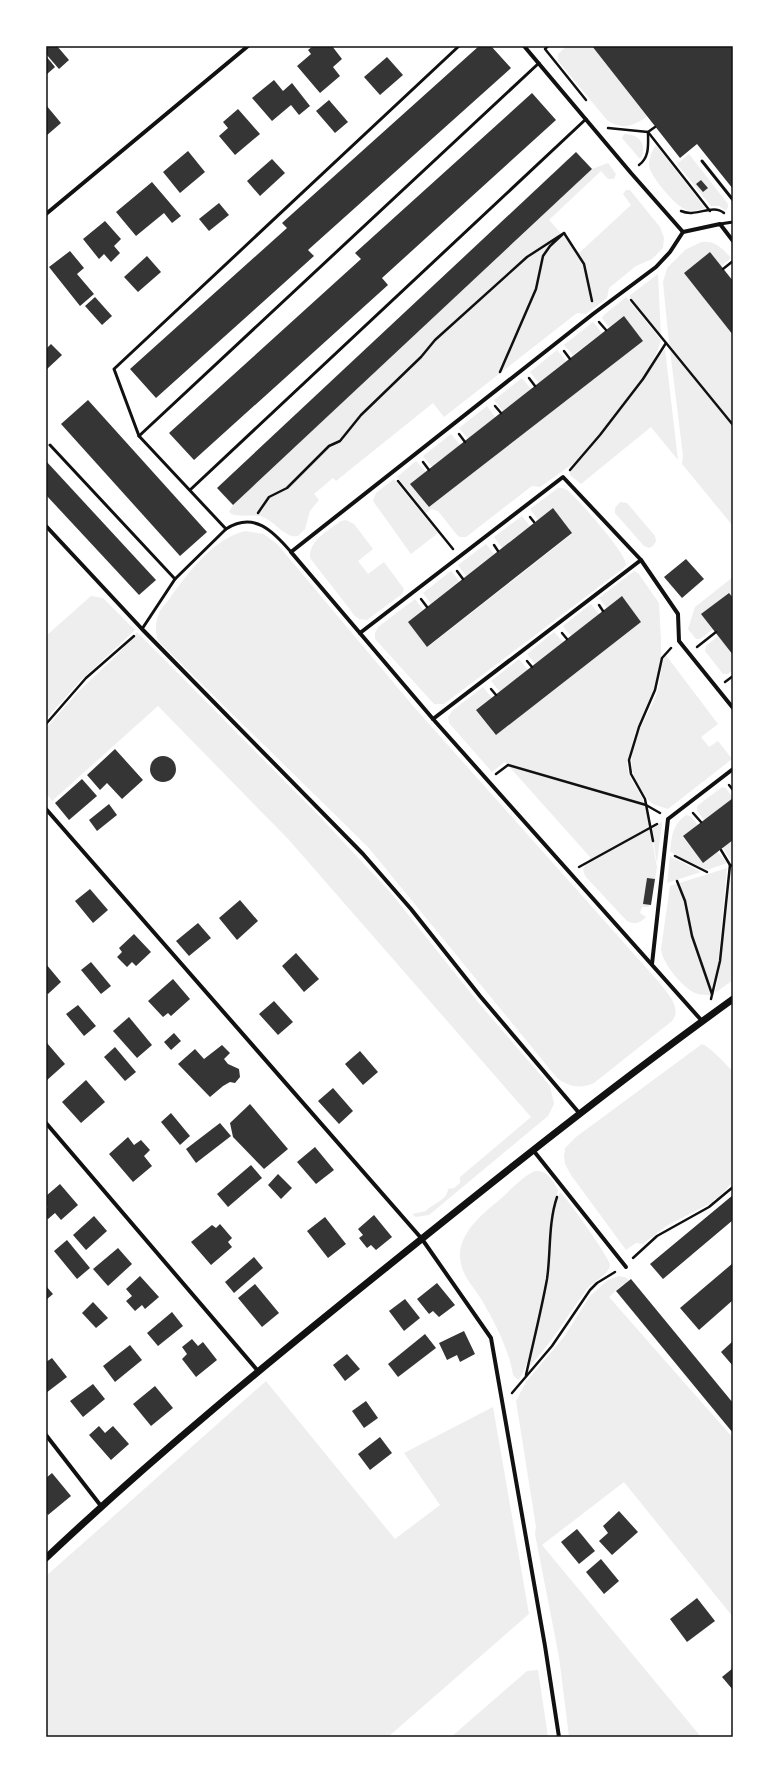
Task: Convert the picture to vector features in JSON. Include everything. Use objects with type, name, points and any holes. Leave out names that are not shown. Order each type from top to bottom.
[{"type":"street","points":[[46,214],[248,46]]},
{"type":"street","points":[[524,46],[683,232]]},
{"type":"street","points":[[702,1021],[433,719],[291,552],[593,314],[656,267],[670,252],[683,232],[720,224],[733,241]]},
{"type":"street","points":[[360,633],[563,477],[641,560],[678,614],[678,641],[733,708]]},
{"type":"street","points":[[46,526],[142,629],[362,854],[411,909],[480,996],[580,1114]]},
{"type":"street","points":[[433,719],[641,560]]},
{"type":"street","points":[[652,964],[668,819],[733,769]]},
{"type":"street","points":[[46,809],[422,1239],[491,1338],[545,1646],[558,1737]]},
{"type":"street","points":[[46,1558],[101,1506],[258,1371],[532,1149],[733,999]]},
{"type":"street","points":[[46,1123],[258,1371]]},
{"type":"street","points":[[532,1149],[626,1267]]},
{"type":"street","points":[[46,1435],[101,1506]]},
{"type":"lane","points":[[226,529],[140,436],[114,369],[459,46]]},
{"type":"lane","points":[[140,436],[539,63]]},
{"type":"lane","points":[[190,490],[586,119]]},
{"type":"lane","points":[[702,161],[733,200]]},
{"type":"lane","points":[[720,224],[732,222]]},
{"type":"lane","points":[[50,445],[175,579]]},
{"type":"lane","points":[[142,629],[175,579],[226,529],[239,523],[252,522],[273,532],[291,552]]},
{"type":"path","points":[[542,46],[590,104]]},
{"type":"path","points":[[545,49],[548,46]]},
{"type":"path","points":[[605,122],[615,134]]},
{"type":"path","points":[[592,126],[648,132],[720,224]]},
{"type":"path","points":[[631,173],[645,161],[648,150],[648,132],[655,126]]},
{"type":"path","points":[[635,159],[640,165]]},
{"type":"path","points":[[678,210],[688,214],[719,209],[732,222]]},
{"type":"path","points":[[564,233],[584,264],[590,286],[593,314]]},
{"type":"path","points":[[491,395],[510,346],[519,331],[536,289],[544,256],[550,246],[564,233]]},
{"type":"path","points":[[252,522],[269,497],[287,488],[329,446],[340,441],[361,415],[421,358],[435,340],[527,257],[564,233]]},
{"type":"path","points":[[723,269],[733,261]]},
{"type":"path","points":[[624,292],[733,425]]},
{"type":"path","points":[[563,477],[600,435],[643,379],[666,343]]},
{"type":"path","points":[[392,473],[459,557]]},
{"type":"path","points":[[46,724],[86,678],[142,629]]},
{"type":"path","points":[[689,653],[716,632]]},
{"type":"path","points":[[653,842],[646,805],[630,774],[629,760],[639,727],[655,690],[664,653],[678,641]]},
{"type":"path","points":[[488,780],[508,765],[646,805],[668,819]]},
{"type":"path","points":[[570,872],[650,827],[668,819]]},
{"type":"path","points":[[665,850],[707,872]]},
{"type":"path","points":[[702,1021],[713,994],[720,961],[732,865],[721,850]]},
{"type":"path","points":[[676,881],[685,901],[692,936],[713,994]]},
{"type":"path","points":[[525,1376],[534,1345],[547,1281],[551,1225],[562,1186]]},
{"type":"path","points":[[503,1412],[514,1390],[552,1346],[590,1290],[610,1274],[626,1267],[645,1245],[657,1236],[708,1207],[733,1187]]},
{"type":"shaded area","points":[[567,46],[592,46],[647,116],[633,125],[628,126],[618,125],[607,120],[558,61],[558,54]]},
{"type":"shaded area","points":[[624,134],[629,134],[638,138],[643,148],[641,158],[639,158],[622,138]]},
{"type":"shaded area","points":[[656,145],[705,208],[692,211],[682,208],[659,184],[649,166],[651,155]]},
{"type":"shaded area","points":[[689,154],[728,204],[726,211],[719,206],[711,206],[677,164]]},
{"type":"shaded area","points":[[608,163],[616,174],[614,179],[608,179],[601,171],[549,220],[579,253],[631,205],[623,194],[626,190],[630,190],[660,227],[664,238],[663,248],[652,259],[636,266],[609,288],[607,298],[586,314],[577,313],[444,417],[433,403],[336,481],[333,478],[314,494],[319,500],[310,511],[305,529],[298,536],[289,535],[263,517],[240,516],[229,512],[233,505],[592,169]]},
{"type":"shaded area","points":[[701,242],[710,242],[718,246],[731,258],[721,266],[710,252],[684,273],[733,335],[733,423],[669,344],[663,282],[667,268],[685,250]]},
{"type":"shaded area","points":[[658,274],[661,336],[629,296]]},
{"type":"shaded area","points":[[626,297],[661,340],[647,373],[601,433],[574,463],[540,487],[532,486],[466,537],[460,537],[457,535],[438,511],[431,509],[426,513],[397,477],[416,461],[426,472],[411,484],[429,507],[643,341],[624,316],[609,327],[602,318]]},
{"type":"shaded area","points":[[593,322],[602,333],[573,355],[564,345]]},
{"type":"shaded area","points":[[665,349],[678,460],[651,427],[581,484],[570,475],[570,472],[600,437]]},
{"type":"shaded area","points":[[557,350],[566,361],[539,383],[530,372]]},
{"type":"shaded area","points":[[670,350],[733,427],[733,526],[682,464],[683,456]]},
{"type":"shaded area","points":[[522,378],[531,389],[503,411],[494,400]]},
{"type":"shaded area","points":[[487,406],[495,417],[468,439],[459,428]]},
{"type":"shaded area","points":[[451,434],[460,445],[432,467],[423,456]]},
{"type":"shaded area","points":[[394,479],[438,533],[411,554],[373,501],[376,493]]},
{"type":"shaded area","points":[[558,488],[567,490],[591,515],[619,550],[626,565],[444,704],[434,704],[375,639],[375,633],[378,627],[415,599],[423,610],[408,622],[428,647],[572,534],[553,508],[538,520],[530,509]]},
{"type":"shaded area","points":[[620,502],[627,503],[655,536],[656,541],[653,546],[649,548],[644,546],[615,513],[615,508]]},
{"type":"shaded area","points":[[522,516],[530,526],[502,548],[494,537]]},
{"type":"shaded area","points":[[346,520],[354,524],[373,549],[358,561],[368,574],[384,562],[404,589],[402,594],[367,620],[359,619],[355,616],[310,558],[313,546],[320,536],[341,521]]},
{"type":"shaded area","points":[[245,531],[264,534],[278,545],[414,707],[669,995],[675,1005],[676,1010],[672,1021],[594,1083],[584,1086],[575,1086],[557,1078],[368,847],[158,641],[156,627],[159,613],[185,578],[212,549],[234,535]]},
{"type":"shaded area","points":[[486,544],[494,554],[466,576],[458,565]]},
{"type":"shaded area","points":[[451,571],[459,581],[431,604],[423,593]]},
{"type":"shaded area","points":[[634,571],[638,573],[659,603],[661,657],[654,688],[635,733],[627,764],[629,775],[645,803],[650,826],[589,861],[590,857],[505,762],[492,772],[449,723],[448,717],[452,711],[483,687],[492,698],[477,710],[496,735],[641,622],[622,596],[607,608],[599,598]]},
{"type":"shaded area","points":[[733,577],[733,598],[728,593],[702,614],[713,629],[700,639],[696,639],[688,629],[695,607]]},
{"type":"shaded area","points":[[91,596],[103,598],[135,630],[79,682],[46,719],[46,636]]},
{"type":"shaded area","points":[[591,604],[599,614],[571,636],[563,626]]},
{"type":"shaded area","points":[[137,632],[322,819],[391,893],[477,1001],[550,1086],[554,1104],[548,1116],[429,1215],[416,1217],[412,1214],[426,1211],[442,1199],[447,1193],[448,1189],[454,1188],[460,1183],[460,1177],[531,1117],[289,840],[158,706],[52,801],[46,793],[46,728],[79,691],[118,654]]},
{"type":"shaded area","points":[[554,632],[563,642],[535,664],[527,654]]},
{"type":"shaded area","points":[[718,636],[733,655],[733,670],[728,674],[723,674],[705,651],[706,646]]},
{"type":"shaded area","points":[[665,654],[718,724],[701,737],[709,747],[718,741],[732,759],[668,809],[651,803],[647,798],[634,776],[632,764],[636,740],[657,693]]},
{"type":"shaded area","points":[[519,659],[528,670],[500,692],[491,681]]},
{"type":"shaded area","points":[[722,787],[726,788],[733,798],[704,820],[697,811],[697,806]]},
{"type":"shaded area","points":[[686,815],[690,816],[698,825],[683,837],[703,863],[718,852],[727,863],[707,870],[670,852],[675,827]]},
{"type":"shaded area","points":[[662,822],[662,824],[657,863],[651,828]]},
{"type":"shaded area","points":[[650,829],[657,867],[655,879],[647,879],[643,903],[651,905],[648,907],[642,907],[640,913],[646,917],[644,919],[637,923],[632,923],[627,921],[585,876],[583,869],[586,865]]},
{"type":"shaded area","points":[[733,840],[733,860],[731,861],[723,848]]},
{"type":"shaded area","points":[[670,856],[701,872],[667,883]]},
{"type":"shaded area","points":[[733,867],[733,980],[715,993],[721,961],[731,871]]},
{"type":"shaded area","points":[[727,868],[718,964],[711,995],[699,994],[690,990],[679,981],[669,968],[662,955],[661,949],[670,886]]},
{"type":"shaded area","points":[[702,1044],[713,1052],[733,1072],[733,1182],[717,1199],[714,1199],[713,1202],[666,1226],[643,1244],[636,1243],[626,1250],[571,1175],[565,1164],[565,1148],[576,1137]]},
{"type":"shaded area","points":[[535,1171],[540,1171],[547,1174],[558,1190],[549,1233],[560,1192],[588,1228],[610,1265],[609,1269],[604,1275],[589,1286],[552,1340],[528,1368],[539,1323],[549,1263],[547,1264],[541,1306],[529,1358],[524,1371],[519,1379],[517,1379],[513,1375],[505,1345],[496,1326],[464,1273],[460,1253],[466,1235],[477,1220],[519,1182]]},
{"type":"shaded area","points":[[619,1276],[625,1277],[632,1283],[626,1288],[623,1284],[609,1297],[733,1438],[733,1617],[624,1482],[542,1545],[701,1737],[569,1737],[559,1657],[535,1534],[536,1527],[516,1401],[526,1382],[564,1337],[590,1296],[608,1280]]},
{"type":"shaded area","points":[[266,1381],[395,1539],[440,1505],[404,1453],[493,1407],[529,1614],[388,1737],[46,1737],[46,1576]]},
{"type":"shaded area","points":[[538,1670],[548,1737],[451,1737],[527,1671]]},
{"type":"building","points":[[46,46],[57,46],[69,60],[59,69],[46,54]]},
{"type":"building","points":[[313,46],[332,46],[342,59],[333,67],[340,76],[320,93],[297,66],[311,54],[308,50]]},
{"type":"building","points":[[479,46],[491,46],[511,68],[308,250],[314,256],[156,398],[130,369],[287,228],[282,223]]},
{"type":"building","points":[[592,46],[731,46],[733,49],[733,189],[697,144],[680,158]]},
{"type":"building","points":[[46,56],[55,67],[46,75]]},
{"type":"building","points":[[387,57],[403,75],[380,95],[364,77]]},
{"type":"building","points":[[274,80],[283,91],[292,83],[310,106],[299,115],[291,105],[272,121],[252,98]]},
{"type":"building","points":[[532,93],[556,120],[382,278],[388,285],[194,460],[169,433],[361,259],[355,253]]},
{"type":"building","points":[[329,100],[348,122],[335,133],[316,111]]},
{"type":"building","points":[[46,105],[61,123],[46,136]]},
{"type":"building","points":[[238,109],[260,134],[235,155],[219,136],[228,128],[223,122]]},
{"type":"building","points":[[188,151],[205,172],[180,193],[163,172]]},
{"type":"building","points":[[576,152],[592,169],[233,505],[217,488]]},
{"type":"building","points":[[272,159],[285,173],[260,196],[247,181]]},
{"type":"building","points":[[701,180],[708,188],[703,192],[696,184]]},
{"type":"building","points":[[152,182],[181,216],[172,223],[164,213],[136,236],[116,212]]},
{"type":"building","points":[[219,203],[229,215],[209,231],[199,219]]},
{"type":"building","points":[[105,221],[121,239],[114,246],[120,253],[111,262],[104,254],[99,259],[83,239]]},
{"type":"building","points":[[70,251],[84,268],[77,274],[94,294],[80,306],[49,267]]},
{"type":"building","points":[[710,252],[733,281],[733,335],[684,273]]},
{"type":"building","points":[[147,256],[161,272],[138,292],[124,277]]},
{"type":"building","points":[[95,297],[112,316],[102,325],[85,306]]},
{"type":"building","points":[[624,316],[643,341],[429,507],[410,484]]},
{"type":"building","points":[[51,344],[62,355],[46,370],[46,349]]},
{"type":"building","points":[[88,400],[207,532],[180,556],[61,424]]},
{"type":"building","points":[[46,461],[156,580],[139,595],[46,495]]},
{"type":"building","points":[[553,508],[572,533],[427,647],[408,622]]},
{"type":"building","points":[[686,559],[704,579],[682,598],[664,577]]},
{"type":"building","points":[[729,593],[733,598],[733,655],[701,614]]},
{"type":"building","points":[[622,596],[641,622],[496,735],[476,710]]},
{"type":"building","points":[[115,749],[143,780],[122,799],[107,783],[100,790],[87,775]]},
{"type":"building","points":[[163,756],[172,760],[176,769],[172,778],[163,782],[154,778],[150,769],[154,760]]},
{"type":"building","points":[[82,779],[97,796],[69,820],[55,803]]},
{"type":"building","points":[[733,798],[733,840],[703,863],[683,836]]},
{"type":"building","points":[[109,804],[117,815],[97,831],[89,820]]},
{"type":"building","points":[[647,878],[655,879],[651,905],[643,904]]},
{"type":"building","points":[[90,889],[108,910],[93,923],[75,901]]},
{"type":"building","points":[[240,900],[258,921],[237,940],[219,918]]},
{"type":"building","points":[[198,923],[211,938],[189,956],[176,941]]},
{"type":"building","points":[[134,934],[151,952],[136,966],[132,962],[127,967],[117,957],[122,952],[119,948]]},
{"type":"building","points":[[296,953],[319,979],[304,992],[282,966]]},
{"type":"building","points":[[91,962],[111,986],[101,994],[81,970]]},
{"type":"building","points":[[46,964],[61,982],[48,994],[46,992]]},
{"type":"building","points":[[173,979],[190,999],[171,1016],[168,1013],[163,1017],[148,1001]]},
{"type":"building","points":[[274,1001],[293,1022],[278,1035],[259,1014]]},
{"type":"building","points":[[78,1005],[96,1026],[84,1036],[66,1014]]},
{"type":"building","points":[[129,1017],[152,1045],[137,1058],[113,1031]]},
{"type":"building","points":[[174,1033],[181,1041],[171,1050],[164,1042]]},
{"type":"building","points":[[47,1043],[65,1064],[46,1081],[46,1044]]},
{"type":"building","points":[[222,1045],[230,1053],[224,1059],[228,1064],[239,1069],[240,1077],[235,1083],[230,1082],[210,1097],[178,1064],[195,1049],[204,1059]]},
{"type":"building","points":[[115,1047],[136,1072],[125,1081],[104,1057]]},
{"type":"building","points":[[360,1051],[378,1072],[363,1085],[345,1064]]},
{"type":"building","points":[[86,1080],[105,1102],[81,1123],[62,1102]]},
{"type":"building","points":[[333,1088],[353,1111],[339,1124],[318,1101]]},
{"type":"building","points":[[250,1104],[288,1149],[264,1169],[233,1137],[230,1123]]},
{"type":"building","points":[[171,1113],[190,1136],[180,1145],[161,1122]]},
{"type":"building","points":[[220,1123],[231,1136],[196,1163],[186,1149]]},
{"type":"building","points":[[128,1137],[134,1145],[141,1140],[150,1150],[144,1156],[152,1166],[133,1182],[109,1154]]},
{"type":"building","points":[[315,1147],[334,1170],[316,1184],[297,1162]]},
{"type":"building","points":[[251,1165],[262,1178],[228,1207],[217,1194]]},
{"type":"building","points":[[278,1174],[292,1188],[281,1199],[268,1185]]},
{"type":"building","points":[[60,1184],[78,1205],[61,1220],[55,1213],[48,1219],[46,1217],[46,1208],[48,1207],[46,1205],[46,1196]]},
{"type":"building","points":[[733,1195],[733,1220],[663,1279],[650,1264]]},
{"type":"building","points":[[374,1215],[392,1237],[376,1250],[371,1245],[367,1248],[359,1238],[363,1235],[358,1229]]},
{"type":"building","points":[[94,1216],[107,1231],[86,1250],[73,1235]]},
{"type":"building","points":[[325,1217],[346,1244],[328,1258],[307,1231]]},
{"type":"building","points":[[220,1224],[232,1238],[228,1242],[232,1247],[211,1265],[191,1242],[212,1225],[216,1228]]},
{"type":"building","points":[[67,1240],[90,1268],[77,1279],[54,1251]]},
{"type":"building","points":[[118,1248],[132,1264],[108,1286],[93,1269]]},
{"type":"building","points":[[254,1257],[263,1268],[234,1293],[225,1282]]},
{"type":"building","points":[[733,1263],[733,1300],[699,1330],[680,1308]]},
{"type":"building","points":[[140,1276],[159,1297],[145,1309],[142,1305],[135,1311],[126,1301],[132,1296],[126,1289]]},
{"type":"building","points":[[631,1279],[733,1403],[733,1433],[616,1291]]},
{"type":"building","points":[[437,1283],[455,1305],[439,1317],[433,1311],[429,1314],[417,1299]]},
{"type":"building","points":[[255,1284],[279,1313],[262,1327],[238,1298]]},
{"type":"building","points":[[46,1286],[53,1294],[46,1300]]},
{"type":"building","points":[[405,1299],[420,1318],[404,1331],[389,1311]]},
{"type":"building","points":[[93,1302],[108,1318],[96,1328],[82,1313]]},
{"type":"building","points":[[172,1312],[183,1326],[158,1346],[147,1333]]},
{"type":"building","points":[[464,1331],[475,1354],[460,1362],[457,1355],[447,1360],[439,1343]]},
{"type":"building","points":[[425,1334],[436,1348],[398,1377],[388,1364]]},
{"type":"building","points":[[192,1339],[198,1346],[203,1342],[217,1360],[196,1377],[182,1359],[187,1354],[182,1347]]},
{"type":"building","points":[[733,1341],[733,1366],[721,1352]]},
{"type":"building","points":[[130,1345],[142,1360],[115,1382],[103,1366]]},
{"type":"building","points":[[347,1354],[360,1369],[345,1381],[333,1365]]},
{"type":"building","points":[[52,1358],[67,1377],[46,1393],[46,1362]]},
{"type":"building","points":[[93,1384],[105,1399],[83,1417],[70,1401]]},
{"type":"building","points":[[155,1386],[173,1408],[151,1426],[133,1404]]},
{"type":"building","points":[[366,1401],[378,1418],[364,1428],[352,1411]]},
{"type":"building","points":[[99,1426],[105,1433],[113,1426],[129,1444],[111,1460],[89,1435]]},
{"type":"building","points":[[380,1437],[392,1453],[370,1470],[358,1454]]},
{"type":"building","points":[[52,1473],[71,1496],[48,1515],[46,1512],[46,1478]]},
{"type":"building","points":[[619,1511],[638,1532],[612,1555],[599,1541],[608,1533],[603,1526]]},
{"type":"building","points":[[577,1529],[595,1551],[579,1564],[561,1542]]},
{"type":"building","points":[[601,1559],[619,1581],[604,1594],[586,1572]]},
{"type":"building","points":[[697,1598],[715,1621],[687,1642],[670,1619]]},
{"type":"building","points":[[733,1668],[733,1690],[722,1677]]}]
